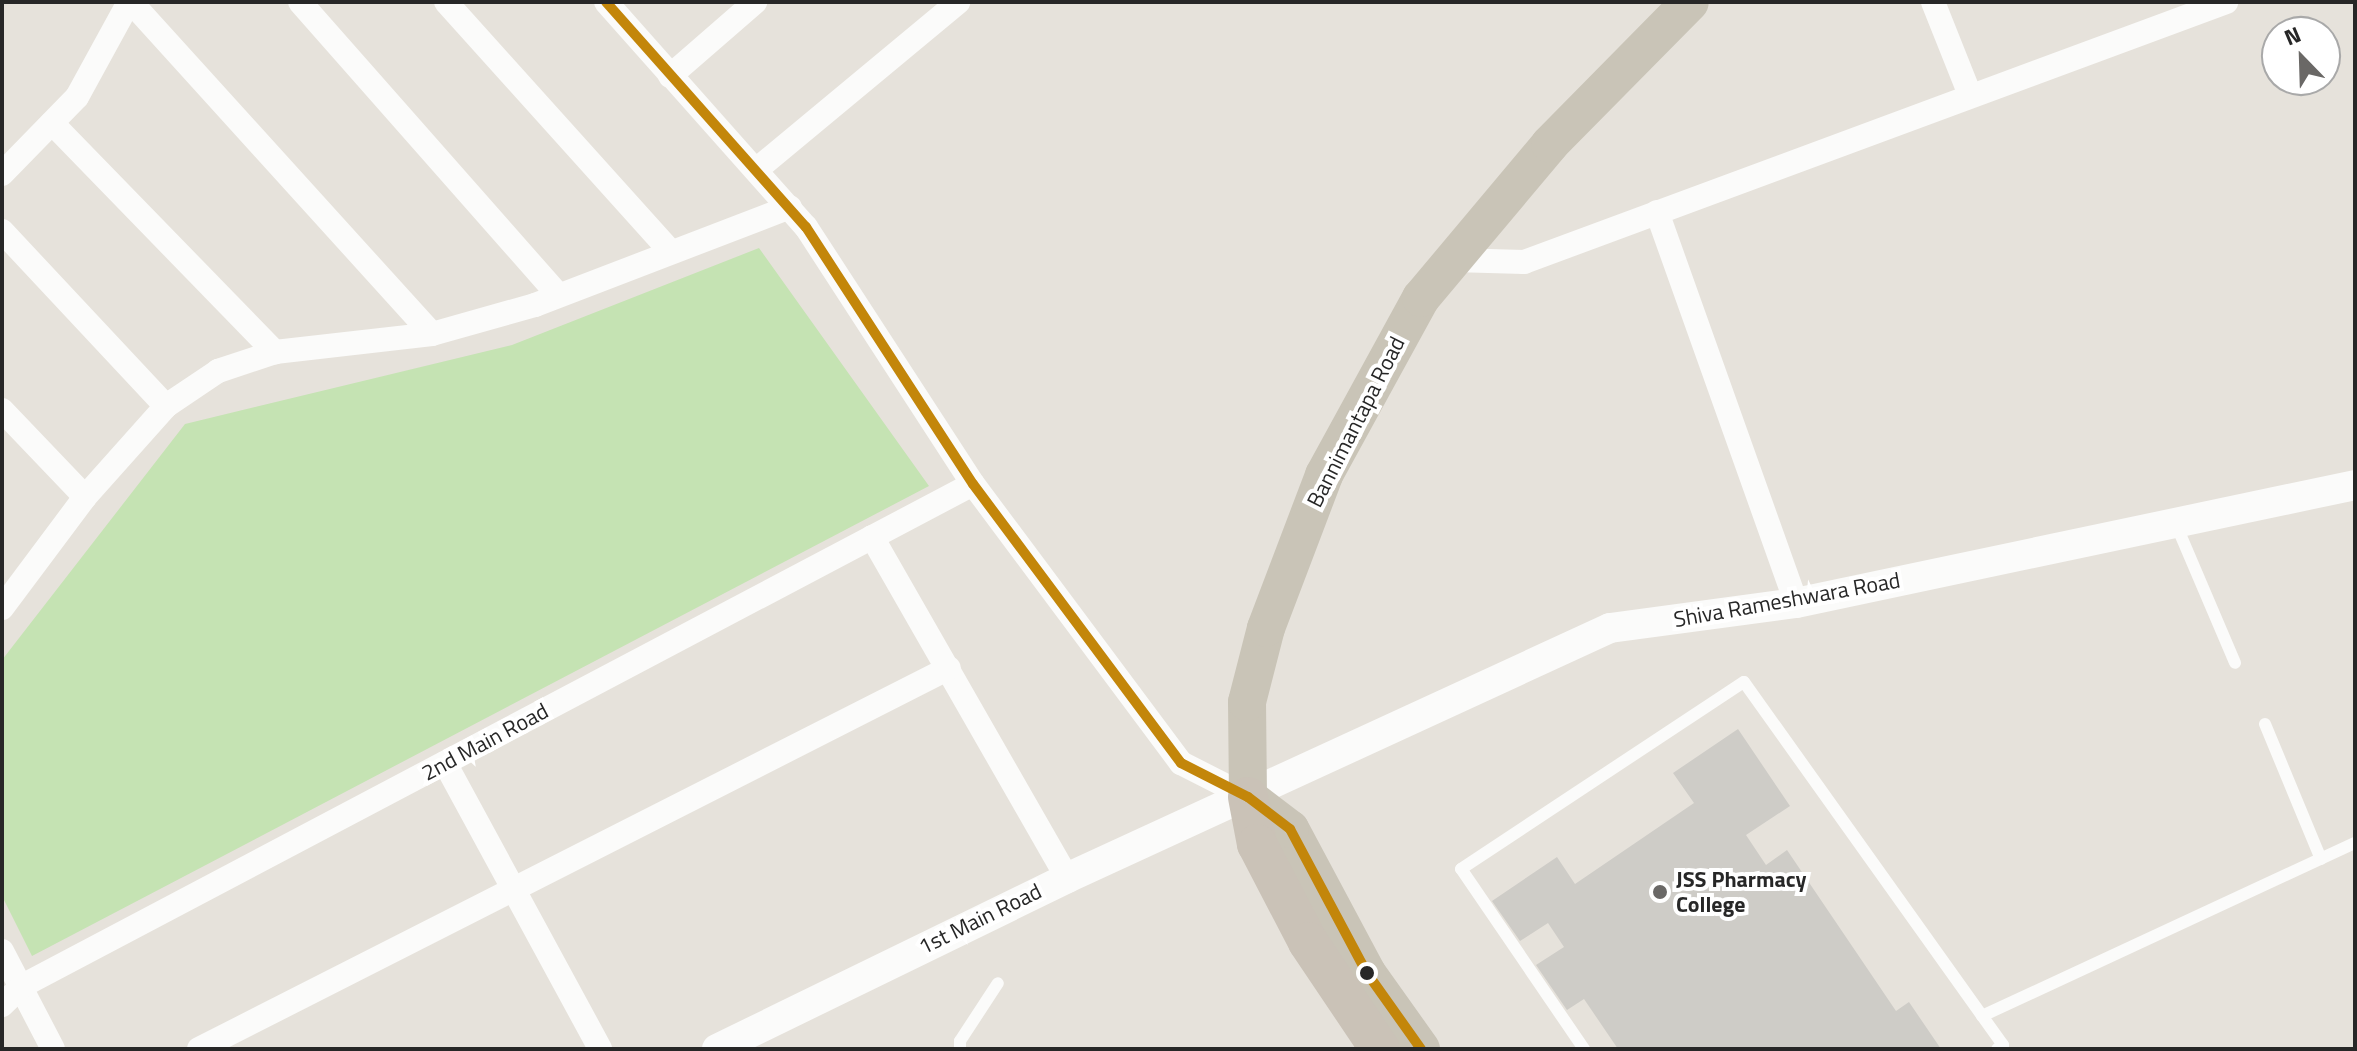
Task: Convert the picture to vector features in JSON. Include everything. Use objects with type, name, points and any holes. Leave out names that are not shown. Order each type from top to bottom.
[{"type":"highway","name":"Bannimantapa Road","points":[[1248,797],[1257,844],[1308,942],[1380,1049]]},
{"type":"main road","name":"Bannimantapa Road","points":[[1248,797],[1247,702],[1266,628],[1324,475],[1421,298],[1550,144],[1690,2]]},
{"type":"main road","points":[[1248,797],[1290,829],[1367,973],[1421,1049]]},
{"type":"street","points":[[2,174],[77,97],[130,2],[432,334]]},
{"type":"street","points":[[300,2],[558,295]]},
{"type":"street","points":[[446,2],[671,252]]},
{"type":"street","points":[[606,2],[790,207],[973,484],[1181,763],[1248,797]]},
{"type":"street","points":[[670,76],[755,2]]},
{"type":"street","points":[[756,170],[958,2]]},
{"type":"street","points":[[1933,2],[1970,95]]},
{"type":"street","points":[[1453,260],[1524,262],[2226,2]]},
{"type":"street","points":[[52,123],[275,352]]},
{"type":"street","points":[[6,594],[85,497],[166,406],[218,371],[275,352],[432,334],[558,295],[790,207]]},
{"type":"street","points":[[1657,212],[1796,603]]},
{"type":"street","points":[[2,231],[166,406]]},
{"type":"street","points":[[2,410],[85,497]]},
{"type":"street","name":"2nd Main Road","points":[[2,1005],[22,986],[973,484]]},
{"type":"street","name":"Shiva Rameshwara Road","points":[[1248,797],[1610,628],[1796,603],[2355,485]]},
{"type":"street","points":[[872,537],[1067,878]]},
{"type":"street","points":[[199,1049],[949,668]]},
{"type":"street","points":[[445,763],[600,1049]]},
{"type":"street","name":"1st Main Road","points":[[717,1049],[1067,878],[1248,797]]},
{"type":"street","points":[[2,951],[53,1049]]},
{"type":"lane","points":[[2175,522],[2235,663]]},
{"type":"lane","points":[[1584,1049],[1461,869],[1744,682],[2003,1045],[1997,1049]]},
{"type":"lane","points":[[2265,724],[2321,859]]},
{"type":"lane","points":[[1982,1016],[2355,843]]},
{"type":"lane","points":[[960,1049],[960,1041],[998,983]]},
{"type":"green space","points":[[759,248],[929,486],[32,956],[2,896],[2,660],[185,424],[512,345]]},
{"type":"building","name":"JSS Pharmacy College","points":[[1738,729],[1790,806],[1746,835],[1766,865],[1787,850],[1896,1011],[1909,1002],[1941,1049],[1618,1049],[1584,999],[1567,1010],[1536,965],[1564,947],[1548,923],[1520,941],[1492,901],[1557,857],[1575,884],[1694,803],[1673,773]]},
{"type":"transit line","points":[[606,2],[806,227],[973,484],[1181,763],[1248,797],[1290,829],[1367,973],[1421,1049]]},
{"type":"place","name":"JSS Pharmacy College","points":[[1660,892]]}]
